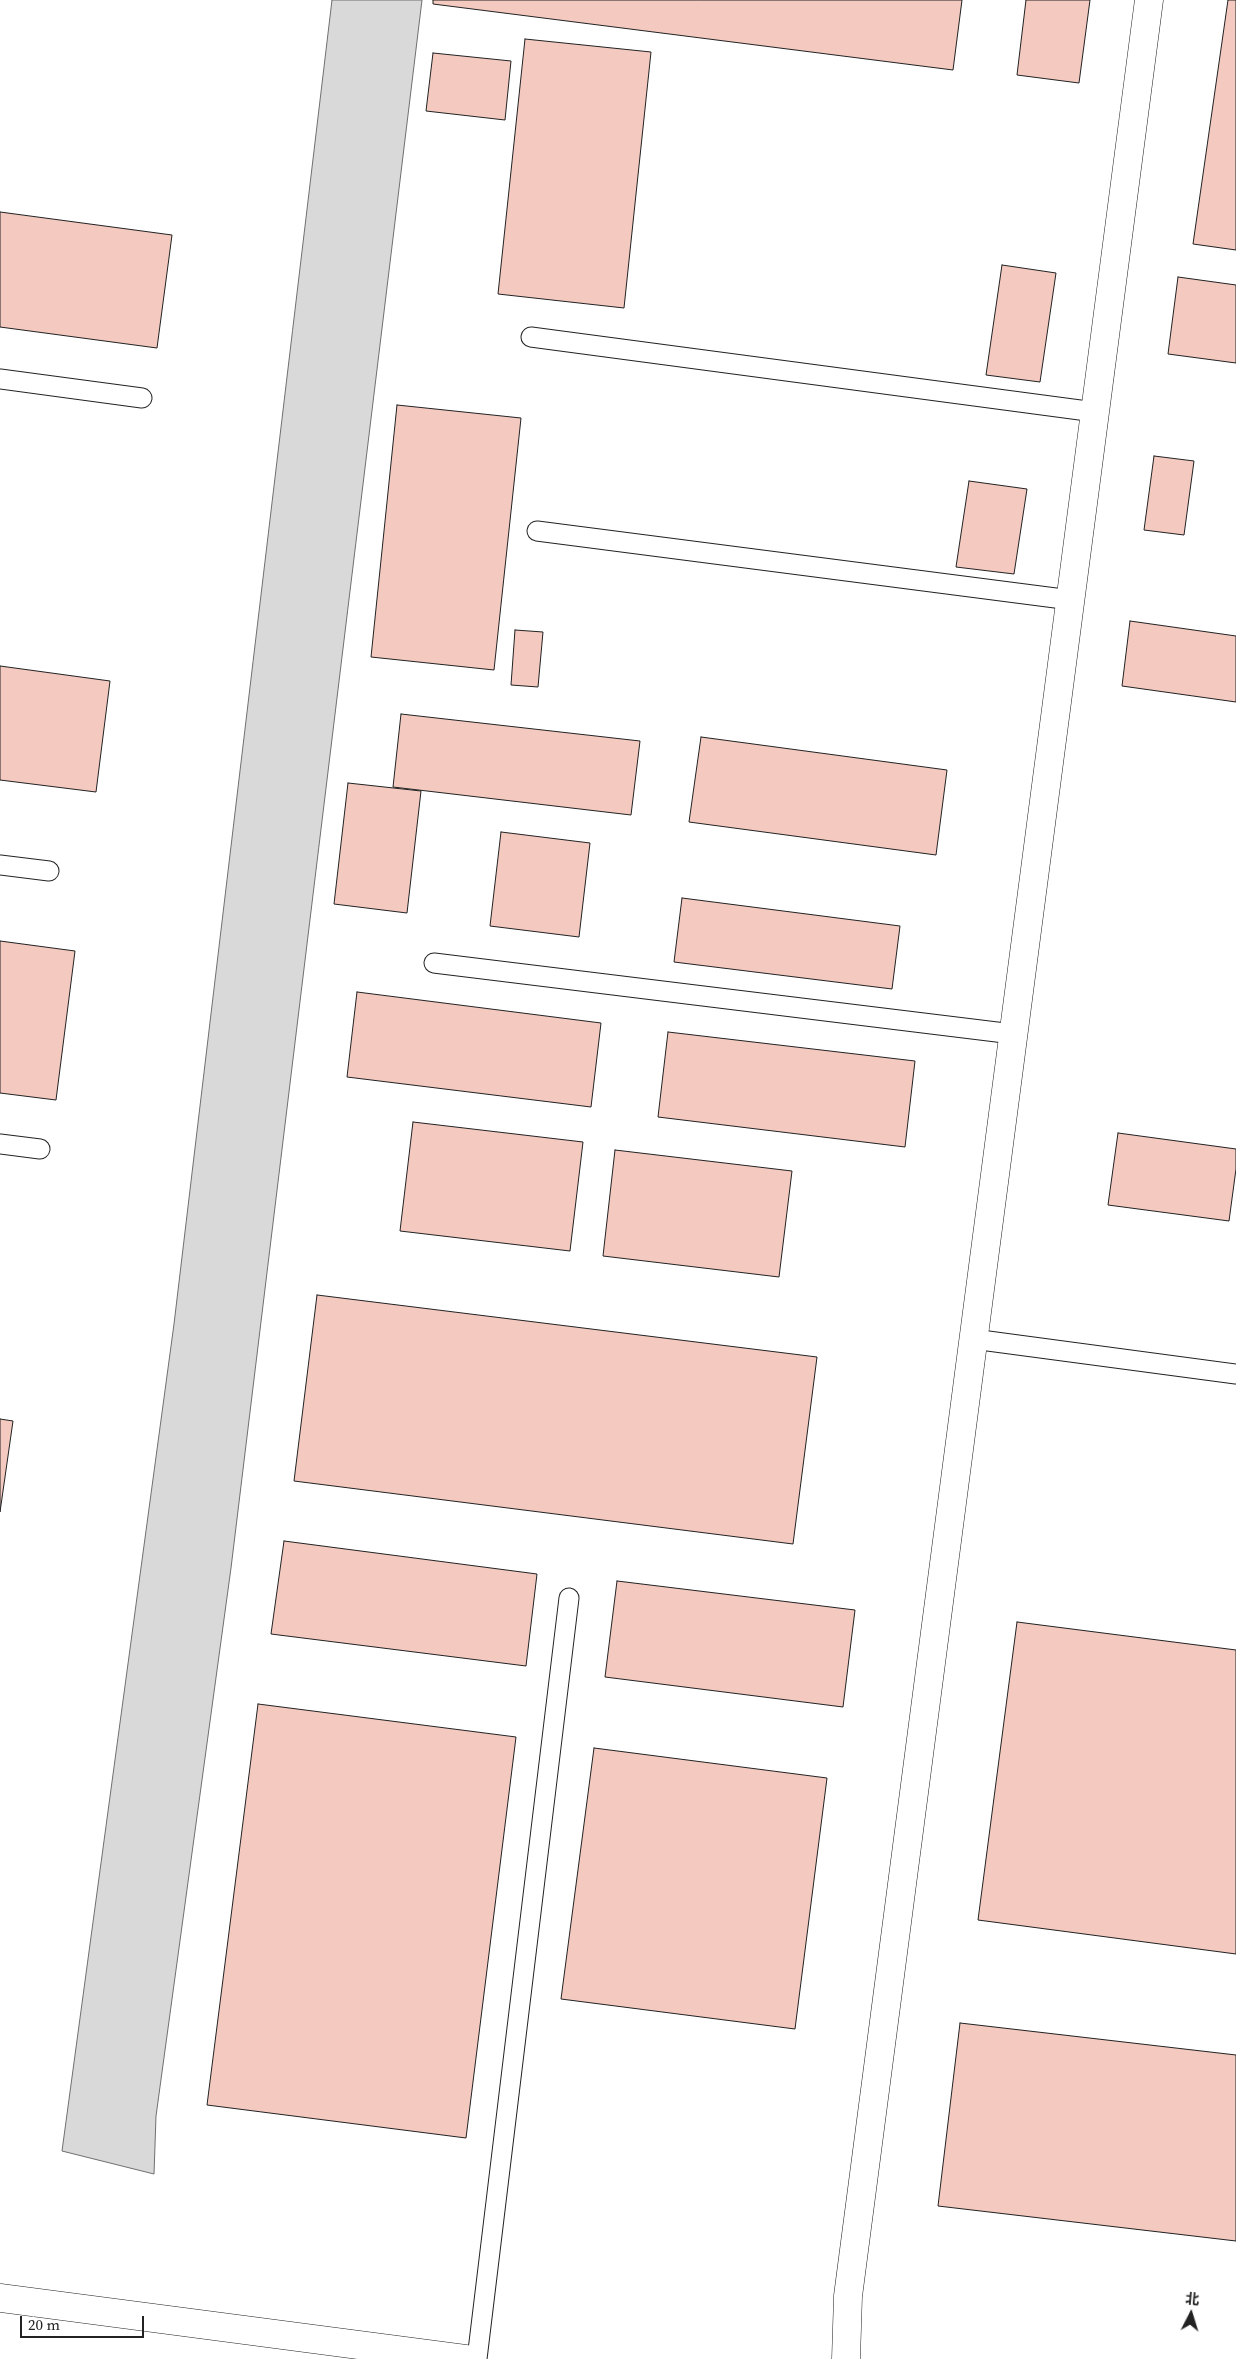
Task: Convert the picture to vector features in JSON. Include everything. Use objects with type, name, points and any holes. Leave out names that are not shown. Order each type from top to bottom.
[{"type":"street","points":[[846,2359],[848,2296],[1149,0]]},
{"type":"street","points":[[0,2298],[348,2351],[465,2359]]},
{"type":"lane","points":[[531,337],[1095,412]]},
{"type":"lane","points":[[0,379],[142,398]]},
{"type":"lane","points":[[537,530],[1071,600]]},
{"type":"lane","points":[[0,865],[49,871]]},
{"type":"lane","points":[[434,963],[1013,1034]]},
{"type":"lane","points":[[0,1144],[40,1149]]},
{"type":"lane","points":[[973,1340],[1236,1374]]},
{"type":"lane","points":[[477,2359],[569,1598]]},
{"type":"shaded area","points":[[332,0],[422,0],[231,1568],[156,2116],[154,2174],[62,2151],[174,1324]]},
{"type":"building","points":[[433,0],[962,0],[953,70],[433,4]]},
{"type":"building","points":[[1026,0],[1090,0],[1079,83],[1017,75]]},
{"type":"building","points":[[1228,0],[1236,0],[1236,250],[1193,244]]},
{"type":"building","points":[[525,39],[651,52],[624,308],[498,294]]},
{"type":"building","points":[[433,53],[511,61],[505,120],[426,111]]},
{"type":"building","points":[[0,212],[172,235],[157,348],[0,327]]},
{"type":"building","points":[[1002,265],[1056,273],[1040,382],[986,375]]},
{"type":"building","points":[[1178,277],[1236,285],[1236,363],[1168,354]]},
{"type":"building","points":[[397,405],[521,418],[494,670],[371,657]]},
{"type":"building","points":[[1154,456],[1194,461],[1184,535],[1144,530]]},
{"type":"building","points":[[969,481],[1027,489],[1014,574],[956,567]]},
{"type":"building","points":[[1130,621],[1236,636],[1236,702],[1122,686]]},
{"type":"building","points":[[515,630],[543,632],[538,687],[511,685]]},
{"type":"building","points":[[0,666],[110,681],[96,792],[0,780]]},
{"type":"building","points":[[401,714],[640,741],[631,815],[393,787]]},
{"type":"building","points":[[701,737],[947,770],[936,855],[689,822]]},
{"type":"building","points":[[348,783],[421,791],[407,913],[334,904]]},
{"type":"building","points":[[501,832],[590,843],[579,937],[490,926]]},
{"type":"building","points":[[682,898],[900,926],[892,989],[674,962]]},
{"type":"building","points":[[0,941],[75,951],[56,1100],[0,1093]]},
{"type":"building","points":[[357,992],[601,1023],[591,1107],[347,1077]]},
{"type":"building","points":[[668,1032],[915,1061],[905,1147],[658,1117]]},
{"type":"building","points":[[413,1122],[583,1142],[570,1251],[400,1231]]},
{"type":"building","points":[[1118,1133],[1236,1149],[1236,1169],[1229,1221],[1108,1205]]},
{"type":"building","points":[[615,1150],[792,1171],[779,1277],[603,1256]]},
{"type":"building","points":[[317,1295],[817,1357],[793,1544],[294,1481]]},
{"type":"building","points":[[0,1419],[13,1421],[0,1512]]},
{"type":"building","points":[[284,1541],[537,1574],[526,1666],[271,1634]]},
{"type":"building","points":[[617,1581],[855,1610],[843,1707],[605,1677]]},
{"type":"building","points":[[1017,1622],[1236,1650],[1236,1954],[978,1920]]},
{"type":"building","points":[[258,1704],[516,1737],[466,2138],[207,2105]]},
{"type":"building","points":[[594,1748],[827,1778],[795,2029],[561,1999]]},
{"type":"building","points":[[960,2023],[1236,2055],[1236,2241],[938,2206]]}]
